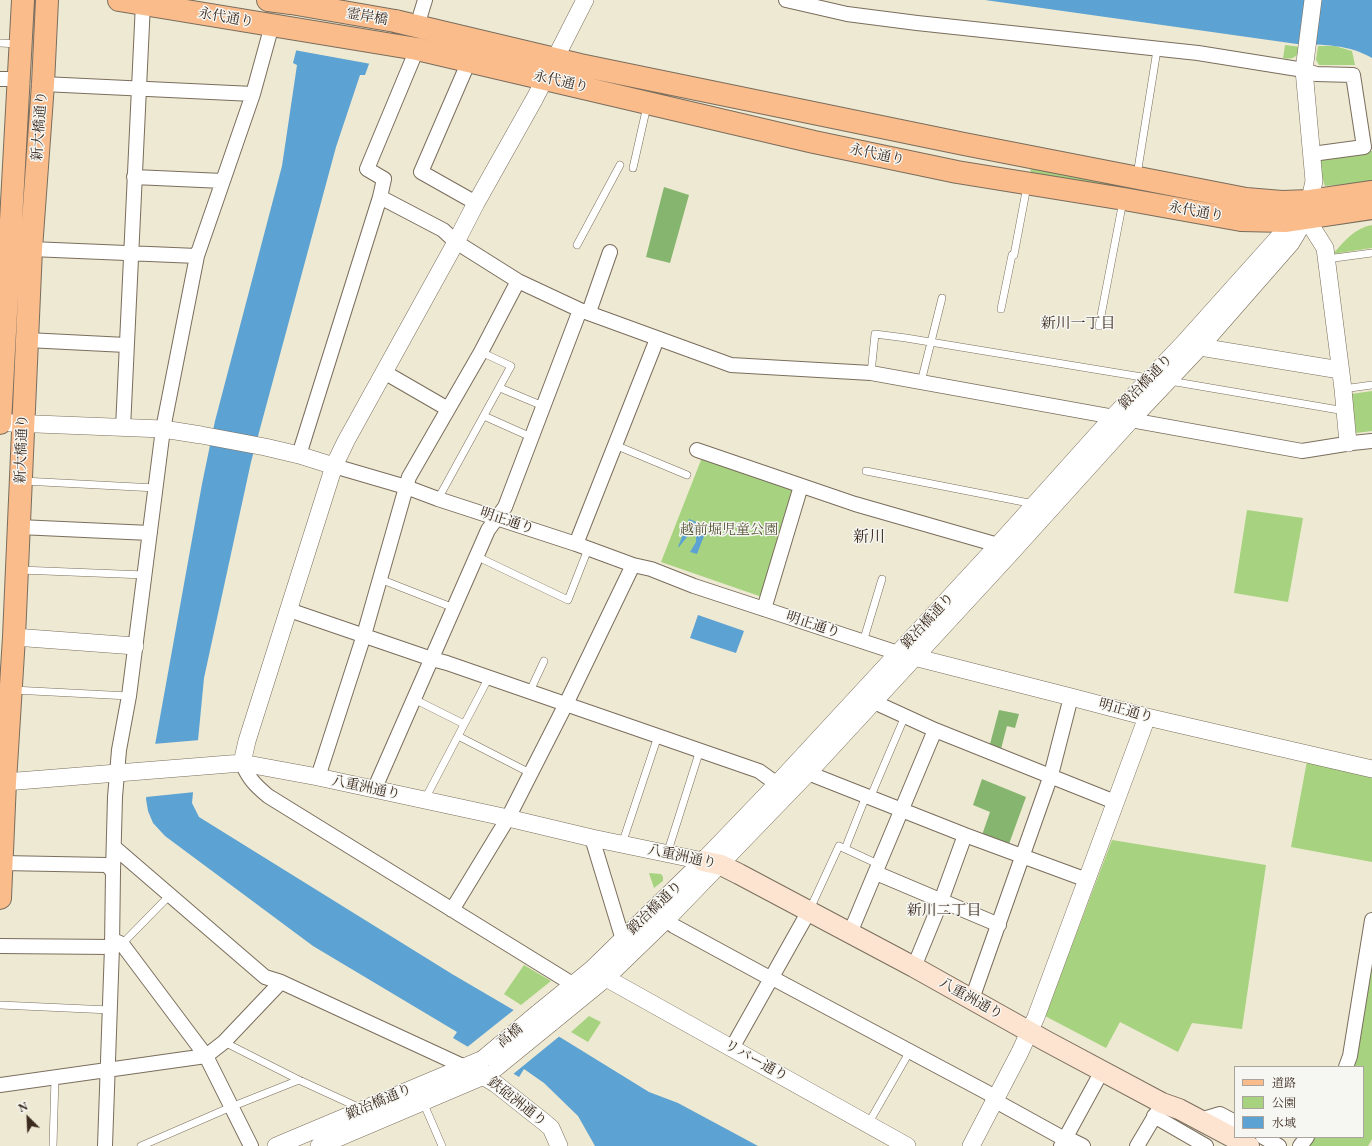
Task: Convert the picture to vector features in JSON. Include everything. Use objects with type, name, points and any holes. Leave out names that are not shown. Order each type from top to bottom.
[{"type":"main road","name":"新大橋通り","points":[[0,423],[10,43],[22,0]]},
{"type":"main road","name":"新大橋通り","points":[[0,898],[2,863],[2,783],[11,690],[31,249],[43,84],[47,0]]},
{"type":"main road","name":"永代通り","points":[[119,0],[279,26]]},
{"type":"main road","name":"霊岸橋","points":[[280,1],[395,22]]},
{"type":"main road","name":"永代通り","points":[[395,22],[555,59],[964,144],[1246,199],[1282,202],[1308,209],[1372,208]]},
{"type":"main road","name":"霊岸橋","points":[[279,26],[388,44]]},
{"type":"main road","name":"永代通り","points":[[388,44],[417,49],[814,142],[957,172],[1124,199],[1241,220],[1284,221],[1308,209],[1372,192]]},
{"type":"main road","name":"八重洲通り","points":[[712,863],[809,911],[972,999],[1102,1071],[1158,1110],[1224,1138]]},
{"type":"main road","name":"八重洲通り","points":[[1158,1110],[1179,1108],[1200,1120],[1224,1138]]},
{"type":"main road","points":[[1224,1138],[1249,1146]]},
{"type":"street","points":[[417,26],[425,0]]},
{"type":"street","points":[[574,985],[268,796],[253,783],[247,775],[242,763],[245,745],[334,466],[346,441],[545,79],[585,0]]},
{"type":"street","points":[[786,0],[847,14],[1157,50],[1198,53],[1304,70],[1316,74],[1352,75],[1364,147],[1312,154]]},
{"type":"street","points":[[1313,0],[1304,70],[1314,181],[1308,209],[1325,248],[1328,259],[1346,411],[1348,443]]},
{"type":"street","points":[[123,428],[130,253],[143,4]]},
{"type":"street","points":[[105,1146],[110,1010],[116,944],[113,872],[115,797],[119,750],[129,696],[163,429],[197,256],[253,94],[279,26]]},
{"type":"street","points":[[299,455],[380,196],[384,179],[367,169],[417,49]]},
{"type":"street","points":[[469,61],[421,172],[476,203]]},
{"type":"street","points":[[43,84],[253,94]]},
{"type":"street","points":[[134,177],[223,181]]},
{"type":"street","points":[[380,196],[443,230],[456,242],[518,281],[585,311],[657,339],[731,365],[871,373],[1302,451],[1348,443],[1372,441]]},
{"type":"street","name":"鍛冶橋通り","points":[[544,1018],[606,978],[666,920],[777,784],[1009,555],[1131,420],[1200,347],[1291,243],[1308,209]]},
{"type":"street","name":"鍛冶橋通り","points":[[544,1018],[574,985],[623,940],[712,863],[808,773],[874,702],[906,655],[998,545],[1113,417],[1183,344],[1278,238],[1308,209]]},
{"type":"street","points":[[31,249],[197,256]]},
{"type":"street","points":[[374,790],[488,530],[505,507],[543,406],[610,252]]},
{"type":"street","points":[[318,778],[364,635],[409,477],[481,352],[518,281]]},
{"type":"street","points":[[582,546],[615,445],[657,339]]},
{"type":"street","points":[[27,340],[126,345]]},
{"type":"street","points":[[1200,347],[1340,370]]},
{"type":"street","points":[[384,372],[448,409]]},
{"type":"street","name":"明正通り","points":[[0,423],[163,429],[265,447],[299,455],[406,487],[438,499],[582,546],[633,565],[650,569],[694,586],[906,655],[1147,717],[1372,769]]},
{"type":"street","points":[[697,450],[855,504],[998,545]]},
{"type":"street","points":[[764,609],[801,486]]},
{"type":"street","points":[[19,526],[150,533]]},
{"type":"street","points":[[452,910],[508,818],[566,704],[633,565]]},
{"type":"street","points":[[289,610],[432,659],[447,662],[759,771],[777,784]]},
{"type":"street","points":[[14,637],[135,646]]},
{"type":"street","points":[[972,999],[1051,775],[1071,697]]},
{"type":"street","points":[[874,702],[935,730],[1051,775],[1115,802]]},
{"type":"street","points":[[971,1146],[1030,1032],[1147,717]]},
{"type":"street","points":[[850,933],[935,730]]},
{"type":"street","name":"八重洲通り","points":[[117,773],[242,763],[424,800],[622,845],[712,863]]},
{"type":"street","points":[[2,783],[117,773]]},
{"type":"street","points":[[808,773],[902,811],[1087,880]]},
{"type":"street","points":[[914,967],[941,901],[965,835]]},
{"type":"street","points":[[592,838],[623,940]]},
{"type":"street","points":[[114,847],[169,896],[266,977],[281,982],[465,1067]]},
{"type":"street","points":[[2,863],[107,865],[113,872]]},
{"type":"street","points":[[878,869],[941,901],[999,925]]},
{"type":"street","points":[[732,1048],[809,911]]},
{"type":"street","points":[[666,920],[674,926],[988,1093],[1001,1104],[1059,1136],[1063,1142]]},
{"type":"street","points":[[1346,1066],[1350,1056],[1372,920]]},
{"type":"street","points":[[0,946],[116,944]]},
{"type":"street","points":[[116,944],[206,1056],[251,1146]]},
{"type":"street","name":"リバー通り","points":[[606,978],[907,1146]]},
{"type":"street","points":[[0,1085],[206,1056],[224,1042],[281,982]]},
{"type":"street","name":"高橋","points":[[488,1067],[544,1018]]},
{"type":"street","name":"鍛冶橋通り","points":[[276,1146],[465,1067],[488,1067]]},
{"type":"street","name":"鍛冶橋通り","points":[[319,1146],[345,1140],[488,1067]]},
{"type":"street","name":"鉄砲洲通り","points":[[488,1067],[496,1084],[544,1122],[550,1128],[559,1146]]},
{"type":"street","points":[[1063,1142],[1102,1071]]},
{"type":"street","points":[[1137,1146],[1158,1110]]},
{"type":"street","points":[[1265,1138],[1279,1146]]},
{"type":"street","points":[[1300,1146],[1307,1138]]},
{"type":"street","points":[[1063,1142],[1072,1140],[1083,1146]]},
{"type":"lane","points":[[1137,178],[1157,50]]},
{"type":"lane","points":[[633,168],[647,102]]},
{"type":"lane","points":[[577,245],[620,165]]},
{"type":"lane","points":[[1001,309],[1012,255],[1014,255],[1027,184]]},
{"type":"lane","points":[[1098,326],[1124,199]]},
{"type":"lane","points":[[1328,259],[1372,253]]},
{"type":"lane","points":[[920,382],[942,298]]},
{"type":"lane","points":[[871,373],[875,334],[1150,378]]},
{"type":"lane","points":[[438,499],[511,366],[481,352]]},
{"type":"lane","points":[[1168,381],[1346,411]]},
{"type":"lane","points":[[1343,390],[1372,385]]},
{"type":"lane","points":[[500,388],[543,406]]},
{"type":"lane","points":[[484,416],[531,437]]},
{"type":"lane","points":[[615,445],[687,475]]},
{"type":"lane","points":[[866,472],[1035,504]]},
{"type":"lane","points":[[21,481],[156,488]]},
{"type":"lane","points":[[476,556],[568,600],[582,546]]},
{"type":"lane","points":[[17,570],[145,575]]},
{"type":"lane","points":[[380,579],[454,608]]},
{"type":"lane","points":[[863,642],[882,579]]},
{"type":"lane","points":[[530,691],[544,661]]},
{"type":"lane","points":[[424,800],[489,677]]},
{"type":"lane","points":[[11,690],[129,696]]},
{"type":"lane","points":[[414,699],[464,724]]},
{"type":"lane","points":[[845,849],[905,716]]},
{"type":"lane","points":[[458,736],[530,773]]},
{"type":"lane","points":[[622,845],[658,736]]},
{"type":"lane","points":[[667,854],[700,750]]},
{"type":"lane","points":[[809,911],[839,846],[878,869]]},
{"type":"lane","points":[[116,944],[169,896]]},
{"type":"lane","points":[[0,1005],[110,1010]]},
{"type":"lane","points":[[224,1042],[299,1080],[363,1109]]},
{"type":"lane","points":[[868,1124],[910,1051]]},
{"type":"lane","points":[[53,1146],[55,1077]]},
{"type":"lane","points":[[142,1146],[231,1107],[299,1080]]},
{"type":"lane","points":[[422,1102],[442,1146]]},
{"type":"green space","points":[[1285,45],[1301,47],[1295,57],[1287,59],[1283,58]]},
{"type":"green space","points":[[1318,46],[1335,46],[1352,51],[1355,65],[1319,65],[1316,60]]},
{"type":"green space","points":[[1372,151],[1372,182],[1325,186],[1321,175],[1320,157]]},
{"type":"green space","points":[[1033,168],[1238,205],[1237,209],[1032,173],[1030,170]]},
{"type":"green space","points":[[664,187],[689,195],[670,263],[646,257]]},
{"type":"green space","points":[[1372,225],[1372,248],[1333,254],[1355,232]]},
{"type":"green space","points":[[1372,391],[1372,431],[1356,433],[1351,394]]},
{"type":"green space","name":"越前堀児童公園","points":[[703,455],[796,489],[762,597],[661,562]]},
{"type":"green space","points":[[1247,510],[1303,518],[1288,602],[1234,593]]},
{"type":"green space","points":[[999,710],[1019,714],[1015,728],[1007,726],[1001,749],[990,744]]},
{"type":"green space","points":[[1307,761],[1372,774],[1372,862],[1291,847]]},
{"type":"green space","points":[[982,779],[1026,797],[1009,844],[982,835],[990,812],[973,805]]},
{"type":"green space","points":[[1112,840],[1266,865],[1242,1029],[1192,1023],[1178,1052],[1120,1022],[1106,1048],[1045,1016]]},
{"type":"green space","points":[[649,873],[661,874],[663,881],[654,888]]},
{"type":"green space","points":[[1372,913],[1372,1139],[1368,1146],[1306,1146],[1307,1138],[1364,1138],[1364,1066],[1346,1066],[1357,1010]]},
{"type":"green space","points":[[524,965],[551,981],[521,1005],[504,994]]},
{"type":"green space","points":[[589,1016],[601,1022],[588,1042],[571,1032]]},
{"type":"water","points":[[309,0],[392,0],[365,75],[360,75],[336,147],[251,462],[204,678],[192,803],[199,817],[452,974],[563,1039],[649,1092],[678,1103],[758,1146],[595,1146],[578,1116],[544,1083],[524,1069],[519,1077],[453,1038],[457,1032],[313,946],[165,836],[153,823],[148,811],[146,799],[202,484],[215,421],[282,166],[297,65],[293,63]]},
{"type":"water","points":[[985,0],[1372,0],[1372,58],[1354,50],[1336,46],[1297,44]]},
{"type":"water","points":[[689,519],[699,523],[704,536],[697,554],[690,552],[696,542],[696,531],[687,537],[678,547]]},
{"type":"water","points":[[698,615],[744,631],[736,653],[690,638]]},
{"type":"pier","points":[[307,0],[394,0],[371,64],[294,50]]},
{"type":"pier","points":[[200,740],[195,792],[146,797],[153,744]]},
{"type":"pier","points":[[515,1009],[561,1035],[512,1075],[466,1048]]},
{"type":"district","name":"新川一丁目","points":[[1078,324]]},
{"type":"district","name":"新川","points":[[869,538]]},
{"type":"district","name":"新川二丁目","points":[[944,911]]}]
